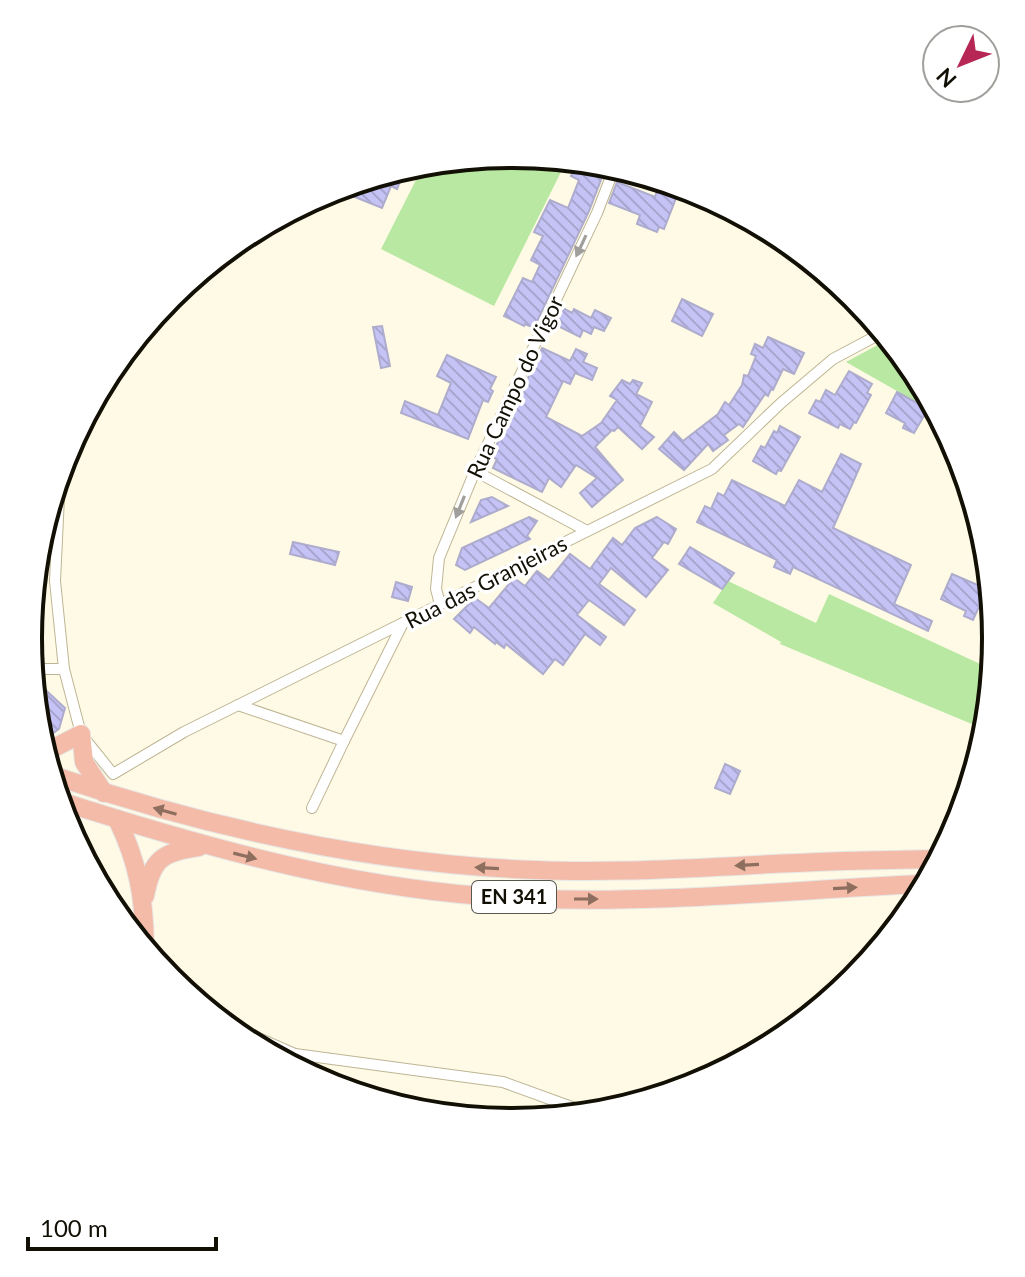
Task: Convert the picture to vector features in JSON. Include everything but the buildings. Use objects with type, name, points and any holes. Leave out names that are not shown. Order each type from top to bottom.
[{"type":"highway","points":[[55,747],[81,734],[84,762],[104,793]]},
{"type":"highway","name":"EN 341","points":[[64,779],[189,818],[294,842],[450,865],[538,871],[627,871],[928,859]]},
{"type":"highway","name":"EN 341","points":[[73,805],[204,846],[308,871],[409,887],[537,899],[632,899],[914,884]]},
{"type":"highway","points":[[117,819],[132,850],[144,903],[145,932]]},
{"type":"highway","points":[[144,903],[149,877],[163,857],[179,849],[204,846]]},
{"type":"street","name":"Rua Campo do Vigor","points":[[440,604],[436,589],[439,558],[475,471],[597,213],[610,178]]},
{"type":"street","name":"Rua das Granjeiras","points":[[81,734],[113,774],[184,732],[712,469],[781,403],[833,359],[874,337]]},
{"type":"street","points":[[475,471],[587,531]]},
{"type":"street","points":[[58,517],[55,581],[64,669],[81,734]]},
{"type":"street","points":[[312,808],[403,623]]},
{"type":"street","points":[[43,669],[64,669]]},
{"type":"street","points":[[238,705],[344,741]]},
{"type":"street","points":[[279,1047],[295,1054],[503,1082],[568,1106]]},
{"type":"green space","points":[[482,169],[562,171],[494,306],[381,249],[417,178]]},
{"type":"green space","points":[[879,344],[921,405],[846,362]]},
{"type":"green space","points":[[728,581],[816,623],[829,594],[982,665],[975,725],[780,644],[713,603]]}]
